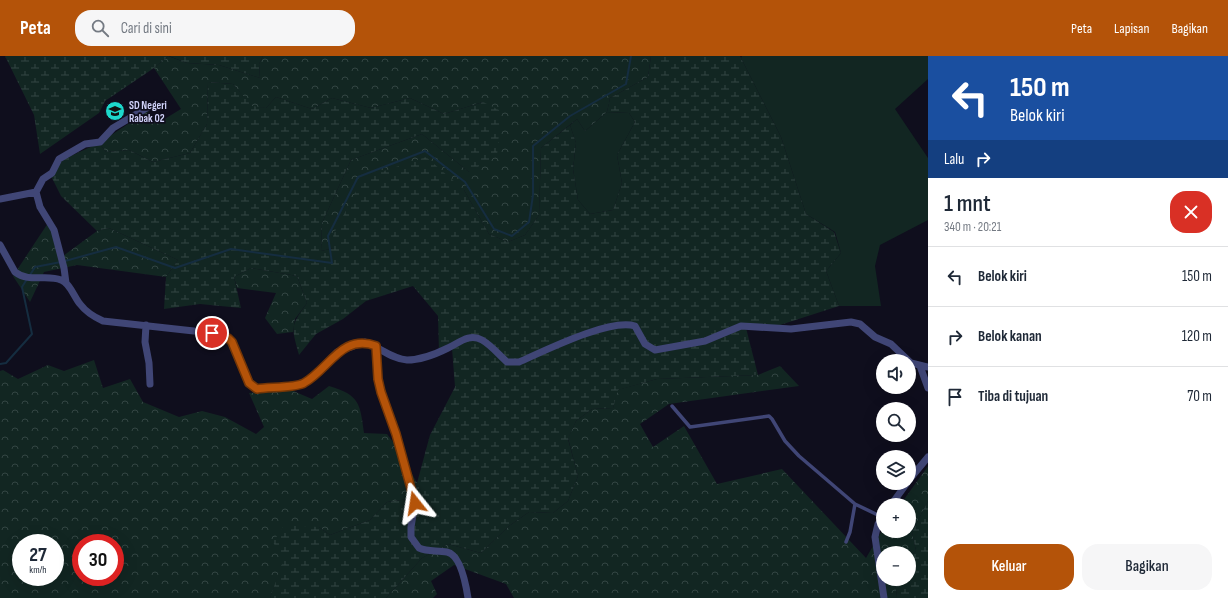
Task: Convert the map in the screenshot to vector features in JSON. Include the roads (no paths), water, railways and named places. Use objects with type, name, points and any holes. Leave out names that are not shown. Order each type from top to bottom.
[{"type":"street","points":[[66,283],[64,268],[54,230],[40,207],[36,192],[43,179],[52,173],[59,159],[85,144],[100,142],[113,128],[150,106]]},
{"type":"street","points":[[0,199],[36,192]]},
{"type":"street","points":[[0,245],[15,272],[19,276],[35,279],[60,279],[66,283],[80,305],[95,318],[103,321],[146,324],[212,333],[228,338],[232,342],[249,383],[257,389],[302,384],[321,370],[337,352],[344,348],[365,342],[376,346],[392,356],[406,360],[430,355],[450,348],[462,340],[477,338],[483,340],[507,362],[512,363],[519,362],[577,337],[602,329],[628,324],[635,326],[645,344],[655,350],[705,341],[742,326],[791,329],[851,322],[860,324],[875,337],[891,344],[911,363],[928,367]]},
{"type":"street","points":[[146,324],[145,342],[149,363],[150,384]]},
{"type":"street","points":[[376,346],[378,379],[381,392],[396,434],[415,503],[411,537],[419,548],[446,552],[453,554],[458,559],[468,598]]},
{"type":"street","points":[[920,366],[928,388]]},
{"type":"street","points":[[916,472],[928,457]]},
{"type":"street","points":[[876,532],[875,536],[884,598]]},
{"type":"lane","points":[[672,406],[690,427],[769,416],[785,441],[799,456],[855,504],[876,514]]},
{"type":"lane","points":[[846,542],[850,532],[855,504]]},
{"type":"waterway","points":[[65,261],[116,247],[175,268],[231,249],[332,263],[328,236],[358,177],[425,151],[465,182],[494,229],[512,236],[529,222],[533,195],[533,146],[570,116],[626,84],[631,56]]},
{"type":"waterway","points":[[30,275],[35,267],[61,262]]},
{"type":"waterway","points":[[0,364],[6,363],[32,334],[22,287],[27,279]]},
{"type":"place","name":"SD Negeri Rabak 02","points":[[115,111]]}]
